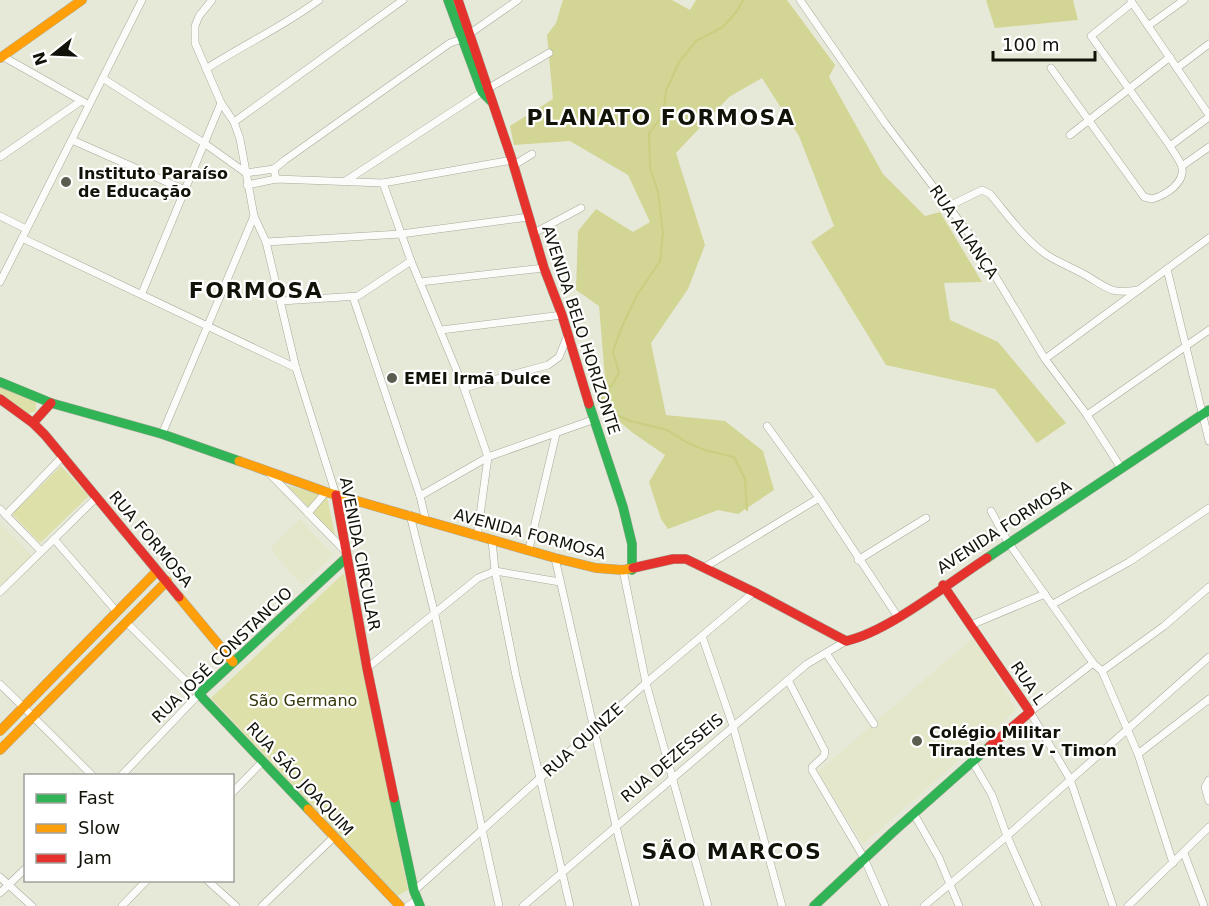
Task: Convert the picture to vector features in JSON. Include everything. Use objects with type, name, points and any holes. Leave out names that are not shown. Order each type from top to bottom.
[{"type":"main road","points":[[1,57],[82,0]]},
{"type":"main road","name":"AVENIDA BELO HORIZONTE","points":[[448,0],[466,36]]},
{"type":"main road","name":"AVENIDA BELO HORIZONTE","points":[[458,0],[466,36],[513,162],[544,268],[562,315],[567,337],[629,528],[628,570]]},
{"type":"main road","name":"AVENIDA FORMOSA","points":[[0,382],[51,403],[162,434],[331,494],[555,558],[596,568],[628,570],[680,558],[686,559],[846,641],[860,638],[898,617],[1206,413]]},
{"type":"main road","points":[[0,399],[33,423],[51,403]]},
{"type":"main road","name":"RUA FORMOSA","points":[[33,423],[63,456],[233,662]]},
{"type":"main road","name":"AVENIDA CIRCULAR","points":[[331,494],[417,899]]},
{"type":"main road","name":"RUA JOSÉ CONSTANCIO","points":[[199,694],[345,554]]},
{"type":"main road","points":[[0,731],[158,571]]},
{"type":"main road","points":[[0,750],[167,581]]},
{"type":"main road","name":"RUA L","points":[[944,585],[1030,712]]},
{"type":"main road","name":"RUA SÃO JOAQUIM","points":[[199,694],[400,906]]},
{"type":"main road","points":[[814,906],[972,760],[1030,712]]},
{"type":"street","points":[[0,282],[142,0]]},
{"type":"street","name":"AVENIDA CIRCULAR","points":[[212,0],[199,16],[194,35],[221,103],[234,122],[244,153],[247,185],[254,216],[266,242],[296,368],[331,494]]},
{"type":"street","points":[[206,69],[304,12],[319,0]]},
{"type":"street","points":[[234,122],[403,0]]},
{"type":"street","points":[[104,78],[246,173],[274,169],[450,44],[466,36],[518,0]]},
{"type":"street","name":"RUA ALIANÇA","points":[[800,0],[885,123],[973,239],[1045,359],[1087,415],[1121,468]]},
{"type":"street","points":[[1148,26],[1184,0]]},
{"type":"street","points":[[1051,68],[1144,197],[1152,199],[1170,191],[1181,177],[1182,166],[1091,36],[1131,1],[1209,116],[1170,146]]},
{"type":"street","points":[[1177,68],[1209,44]]},
{"type":"street","points":[[345,182],[485,90],[549,53]]},
{"type":"street","points":[[1,57],[89,105]]},
{"type":"street","points":[[1070,135],[1130,91],[1170,57]]},
{"type":"street","points":[[0,157],[81,101]]},
{"type":"street","points":[[142,293],[221,103]]},
{"type":"street","points":[[72,140],[185,190]]},
{"type":"street","points":[[1182,166],[1209,147]]},
{"type":"street","points":[[247,185],[276,179],[383,183],[513,162],[532,154]]},
{"type":"street","points":[[274,169],[276,179]]},
{"type":"street","points":[[383,183],[411,261],[464,388],[488,457],[477,537]]},
{"type":"street","points":[[949,206],[982,190],[990,194],[1032,242],[1046,254],[1104,288],[1114,291],[1138,290]]},
{"type":"street","points":[[534,233],[580,208]]},
{"type":"street","points":[[0,216],[26,229]]},
{"type":"street","points":[[162,434],[254,216]]},
{"type":"street","points":[[266,242],[401,234],[529,217]]},
{"type":"street","points":[[22,238],[296,368]]},
{"type":"street","points":[[1045,359],[1209,238]]},
{"type":"street","points":[[281,301],[353,297],[411,261]]},
{"type":"street","points":[[420,282],[544,268]]},
{"type":"street","points":[[1167,269],[1185,345],[1206,413],[1209,441]]},
{"type":"street","points":[[353,297],[420,496],[426,521]]},
{"type":"street","points":[[441,330],[562,315]]},
{"type":"street","points":[[1087,415],[1209,330]]},
{"type":"street","points":[[464,388],[548,365],[560,357],[567,337]]},
{"type":"street","points":[[420,496],[488,457],[595,419]]},
{"type":"street","points":[[767,426],[819,498],[898,617]]},
{"type":"street","points":[[529,549],[556,434]]},
{"type":"street","points":[[6,515],[63,456]]},
{"type":"street","points":[[268,472],[345,554]]},
{"type":"street","points":[[308,513],[331,494]]},
{"type":"street","points":[[0,592],[96,498]]},
{"type":"street","points":[[705,567],[819,498]]},
{"type":"street","points":[[1053,604],[1130,562],[1209,508]]},
{"type":"street","points":[[0,509],[41,551]]},
{"type":"street","points":[[991,511],[1008,542],[1092,663],[1102,671],[1138,754],[1173,863]]},
{"type":"street","points":[[410,515],[435,615],[499,906]]},
{"type":"street","points":[[858,560],[926,518]]},
{"type":"street","points":[[54,539],[117,612]]},
{"type":"street","points":[[492,540],[495,571],[516,676],[570,906]]},
{"type":"street","points":[[555,558],[636,906]]},
{"type":"street","points":[[628,570],[646,683],[708,906]]},
{"type":"street","points":[[367,668],[478,578],[495,571],[560,582]]},
{"type":"street","points":[[1102,671],[1164,626],[1209,587]]},
{"type":"street","name":"RUA QUINZE","points":[[417,899],[483,831],[594,729],[754,592]]},
{"type":"street","points":[[971,626],[1045,594]]},
{"type":"street","name":"RUA SÃO JOAQUIM","points":[[127,623],[199,694]]},
{"type":"street","points":[[702,636],[733,726],[782,906]]},
{"type":"street","name":"RUA DEZESSEIS","points":[[523,906],[807,664],[846,641]]},
{"type":"street","points":[[826,653],[874,724]]},
{"type":"street","points":[[924,906],[1209,657]]},
{"type":"street","points":[[1030,712],[1092,663]]},
{"type":"street","points":[[788,680],[825,752],[812,770],[864,858],[885,906]]},
{"type":"street","points":[[0,684],[91,774]]},
{"type":"street","name":"RUA JOSÉ CONSTANCIO","points":[[123,774],[199,694]]},
{"type":"street","points":[[1138,754],[1209,699]]},
{"type":"street","name":"RUA L","points":[[1030,712],[1070,779],[1113,906]]},
{"type":"street","points":[[972,760],[992,795],[1006,836],[1038,906]]},
{"type":"street","points":[[234,791],[262,762]]},
{"type":"street","points":[[1209,780],[1205,787],[1209,801]]},
{"type":"street","points":[[914,814],[930,841],[959,906]]},
{"type":"street","points":[[1128,906],[1209,827]]},
{"type":"street","points":[[262,906],[334,837]]},
{"type":"street","points":[[1184,853],[1204,906]]},
{"type":"street","points":[[0,893],[24,870]]},
{"type":"street","points":[[0,877],[32,906]]},
{"type":"street","points":[[122,906],[145,882]]},
{"type":"street","points":[[209,882],[236,906]]},
{"type":"street","points":[[408,906],[417,899]]},
{"type":"shaded area","points":[[300,519],[333,555],[302,585],[270,549]]},
{"type":"shaded area","points":[[0,523],[32,556],[0,587]]},
{"type":"shaded area","name":"Colégio Militar Tiradentes V - Timon","points":[[974,637],[1016,710],[863,844],[818,772]]},
{"type":"green space","points":[[563,0],[672,0],[690,10],[696,0],[787,0],[835,65],[829,77],[883,174],[925,216],[940,212],[982,282],[944,283],[950,320],[998,342],[1066,423],[1037,443],[995,389],[886,365],[811,242],[834,226],[799,136],[762,78],[729,97],[676,153],[705,245],[688,289],[651,343],[666,415],[725,421],[763,451],[774,490],[738,514],[718,510],[668,529],[661,519],[649,482],[665,455],[633,433],[597,403],[605,378],[599,306],[576,290],[578,231],[596,209],[633,232],[650,222],[628,175],[570,141],[514,145],[510,126],[553,99],[547,35],[556,23]]},
{"type":"green space","points":[[986,0],[1073,0],[1078,20],[995,28]]},
{"type":"green space","points":[[0,384],[36,402],[36,411],[27,414],[0,394]]},
{"type":"green space","points":[[61,466],[89,496],[40,543],[12,514]]},
{"type":"green space","points":[[287,485],[327,497],[335,535]]},
{"type":"green space","name":"São Germano","points":[[344,573],[408,890],[397,896],[211,698]]},
{"type":"waterway","points":[[743,0],[723,27],[696,41],[679,62],[666,91],[663,115],[649,133],[650,168],[658,192],[663,233],[660,261],[637,295],[620,331],[613,352],[619,373],[612,385],[601,394],[603,406],[614,414],[667,430],[705,450],[734,457],[745,479],[747,510]]},
{"type":"traffic: fast","points":[[448,0],[482,92],[491,101]]},
{"type":"traffic: fast","points":[[0,382],[51,403],[162,434],[239,461]]},
{"type":"traffic: fast","points":[[589,404],[623,507],[632,544],[632,570]]},
{"type":"traffic: fast","points":[[987,558],[1209,410]]},
{"type":"traffic: fast","points":[[308,809],[199,694],[346,558]]},
{"type":"traffic: fast","points":[[814,906],[990,746]]},
{"type":"traffic: fast","points":[[394,798],[414,891],[420,906]]},
{"type":"traffic: slow","points":[[0,58],[82,0]]},
{"type":"traffic: slow","points":[[239,461],[326,492],[555,558],[596,568],[623,570],[633,568]]},
{"type":"traffic: slow","points":[[0,731],[157,571]]},
{"type":"traffic: slow","points":[[0,750],[167,581]]},
{"type":"traffic: slow","points":[[179,597],[233,662]]},
{"type":"traffic: slow","points":[[308,809],[400,906]]},
{"type":"traffic: jam","points":[[458,0],[512,160],[544,268],[562,315],[589,404]]},
{"type":"traffic: jam","points":[[0,399],[33,423],[45,435],[179,597]]},
{"type":"traffic: jam","points":[[33,423],[51,403]]},
{"type":"traffic: jam","points":[[336,495],[367,668],[394,798]]},
{"type":"traffic: jam","points":[[633,568],[673,559],[686,559],[846,641],[881,628],[987,558]]},
{"type":"traffic: jam","points":[[943,585],[1030,712],[990,746]]},
{"type":"place","name":"Instituto Paraíso de Educação","points":[[66,182]]},
{"type":"place","name":"EMEI Irmã Dulce","points":[[392,378]]},
{"type":"place","name":"Colégio Militar Tiradentes V - Timon","points":[[917,741]]},
{"type":"district","name":"PLANATO FORMOSA","points":[[661,117]]},
{"type":"district","name":"FORMOSA","points":[[256,290]]},
{"type":"district","name":"SÃO MARCOS","points":[[732,851]]}]
